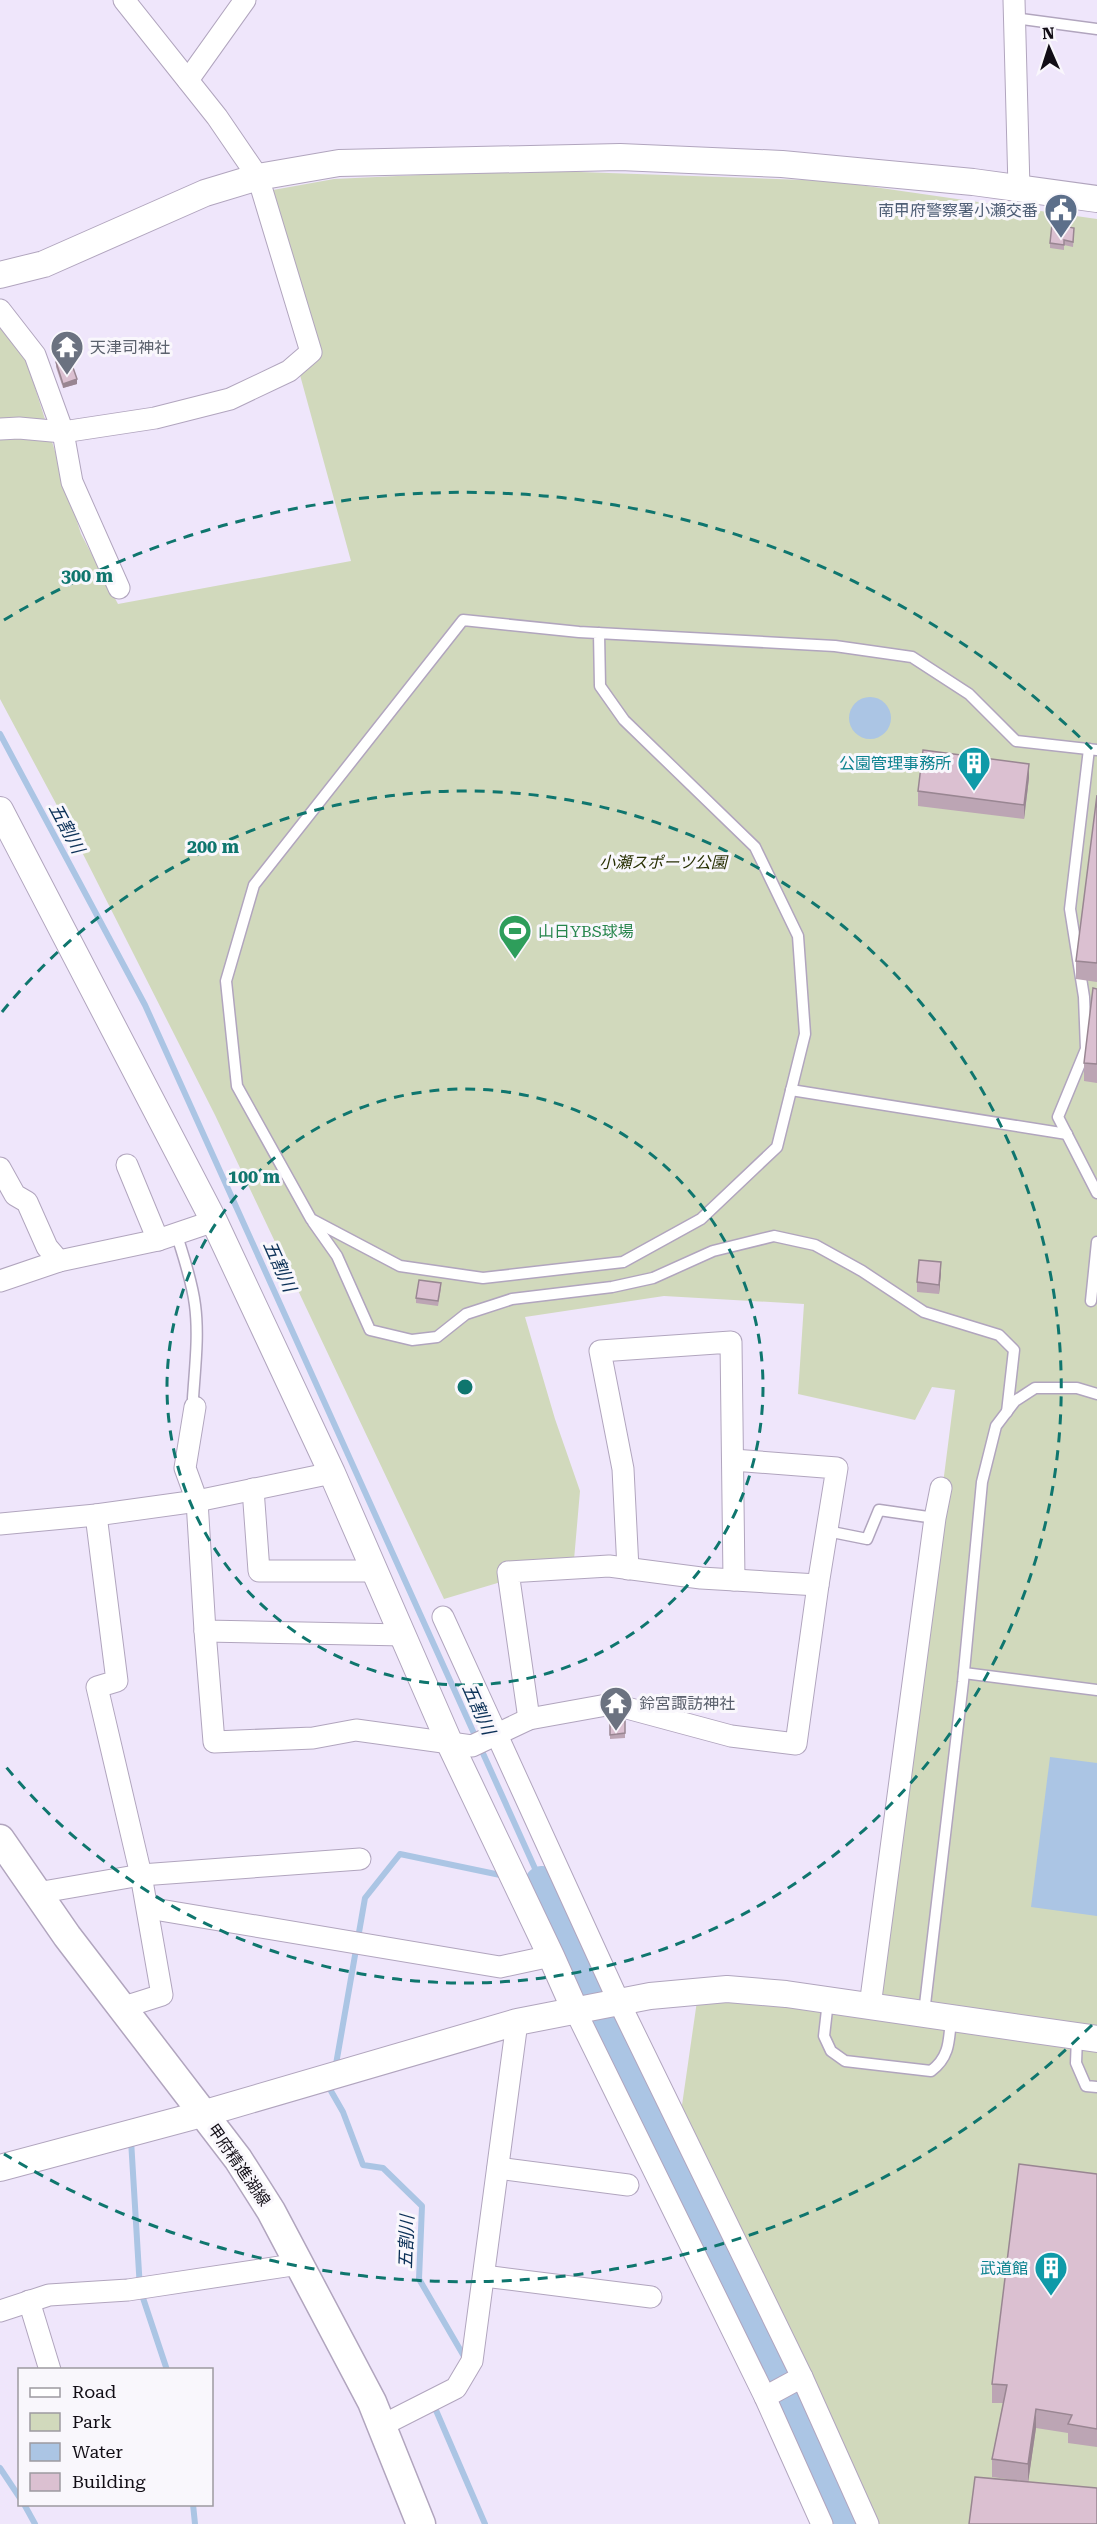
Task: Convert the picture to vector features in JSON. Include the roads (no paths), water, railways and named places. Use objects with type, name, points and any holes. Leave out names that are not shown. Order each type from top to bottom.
[{"type":"main road","name":"甲府精進湖線","points":[[0,1839],[37,1893],[244,2168],[271,2211],[383,2425],[421,2524]]},
{"type":"street","points":[[0,429],[19,428],[63,432],[155,418],[230,399],[289,371],[311,352],[258,177],[188,80],[124,0]]},
{"type":"street","points":[[188,80],[246,0]]},
{"type":"street","points":[[1014,9],[1019,188]]},
{"type":"street","points":[[0,275],[44,264],[206,194],[258,177],[339,163],[620,158],[782,164],[1019,188],[1097,199]]},
{"type":"street","points":[[0,310],[35,355],[63,432],[72,482],[119,588]]},
{"type":"street","points":[[0,810],[214,1221],[332,1473],[404,1635],[477,1741],[615,2001],[802,2377],[868,2524]]},
{"type":"street","points":[[127,1165],[167,1236]]},
{"type":"street","points":[[0,1168],[15,1195],[27,1202],[47,1247],[59,1261]]},
{"type":"street","points":[[0,1281],[59,1261],[167,1236],[214,1221]]},
{"type":"street","points":[[628,1569],[623,1469],[600,1351],[732,1342],[734,1580]]},
{"type":"street","points":[[195,1407],[185,1468],[197,1501],[214,1742],[313,1738],[356,1730],[477,1741],[529,1719],[612,1704],[731,1736],[796,1744],[837,1468],[733,1460]]},
{"type":"street","points":[[0,1524],[96,1515],[197,1501],[332,1473]]},
{"type":"street","points":[[870,2006],[935,1518],[941,1488]]},
{"type":"street","points":[[253,1489],[259,1571],[375,1571]]},
{"type":"street","points":[[96,1515],[117,1681],[97,1687],[148,1908],[162,1995],[122,2007]]},
{"type":"street","points":[[529,1719],[508,1572],[609,1566],[734,1580],[818,1585]]},
{"type":"street","points":[[443,1617],[508,1864],[551,1956],[580,2009],[765,2397],[822,2524]]},
{"type":"street","points":[[205,1631],[404,1635]]},
{"type":"street","points":[[37,1893],[141,1875],[360,1859]]},
{"type":"street","points":[[148,1908],[500,1967],[551,1956]]},
{"type":"street","points":[[0,2168],[202,2114],[517,2022],[615,2001],[727,1989],[924,2013],[1087,2038]]},
{"type":"street","points":[[383,2425],[456,2388],[472,2361],[517,2022]]},
{"type":"street","points":[[498,2168],[628,2185]]},
{"type":"street","points":[[0,2311],[49,2295],[140,2289],[299,2264]]},
{"type":"street","points":[[484,2276],[651,2297]]},
{"type":"street","points":[[29,2301],[49,2368]]},
{"type":"street","points":[[765,2397],[802,2377]]},
{"type":"lane","points":[[1014,9],[1097,29]]},
{"type":"lane","points":[[1007,1412],[1014,1350],[999,1335],[924,1312],[862,1271],[815,1245],[774,1236],[713,1251],[653,1278],[612,1287],[512,1299],[466,1314],[437,1337],[412,1340],[370,1330],[337,1256],[311,1219],[237,1086],[226,981],[254,885],[463,620],[599,633],[835,646],[912,657],[969,694],[1016,741],[1093,749],[1070,909],[1084,997],[1086,1049],[1058,1117],[1097,1193]]},
{"type":"lane","points":[[311,1219],[400,1266],[483,1278],[623,1262],[701,1219],[777,1147],[805,1034],[798,936],[755,846],[624,720],[600,686],[599,633]]},
{"type":"lane","points":[[791,1090],[1067,1134]]},
{"type":"lane","points":[[167,1236],[191,1282],[195,1306],[196,1343],[193,1398],[195,1407]]},
{"type":"lane","points":[[1091,1301],[1097,1242]]},
{"type":"lane","points":[[924,2013],[964,1673],[982,1482],[996,1426],[1015,1401],[1035,1388],[1077,1388],[1097,1394]]},
{"type":"lane","points":[[827,1531],[867,1539],[879,1510],[935,1518]]},
{"type":"lane","points":[[964,1673],[1097,1690]]},
{"type":"lane","points":[[828,2001],[824,2036],[831,2051],[845,2061],[931,2071],[948,2051],[951,2018]]},
{"type":"lane","points":[[1087,2038],[1076,2062],[1086,2086],[1097,2087]]},
{"type":"water","points":[[870,697],[885,703],[891,718],[885,733],[870,739],[855,733],[849,718],[855,703]]},
{"type":"water","points":[[1050,1757],[1097,1763],[1097,1916],[1031,1907]]},
{"type":"waterway","name":"五割川","points":[[0,734],[145,1005],[542,1884],[524,1880]]},
{"type":"waterway","name":"五割川","points":[[335,2070],[365,1898],[400,1854],[505,1876]]},
{"type":"waterway","points":[[542,1884],[844,2524]]},
{"type":"waterway","name":"五割川","points":[[332,2083],[331,2091],[343,2112],[363,2165],[383,2168],[422,2206],[419,2279],[465,2358]]},
{"type":"waterway","name":"五割川","points":[[131,2140],[140,2289],[166,2368]]},
{"type":"waterway","name":"五割川","points":[[437,2405],[435,2408],[485,2524]]},
{"type":"waterway","points":[[0,2468],[18,2495]]},
{"type":"waterway","points":[[25,2506],[35,2524]]},
{"type":"waterway","name":"五割川","points":[[193,2506],[195,2524]]},
{"type":"place","name":"南甲府警察署小瀬交番","points":[[1061,239]]},
{"type":"place","name":"天津司神社","points":[[67,376]]},
{"type":"place","name":"公園管理事務所","points":[[974,792]]},
{"type":"place","name":"山日YBS球場","points":[[515,960]]},
{"type":"place","name":"鈴宮諏訪神社","points":[[616,1732]]},
{"type":"place","name":"武道館","points":[[1051,2297]]},
{"type":"park label","name":"小瀬スポーツ公園","points":[[663,862]]}]
